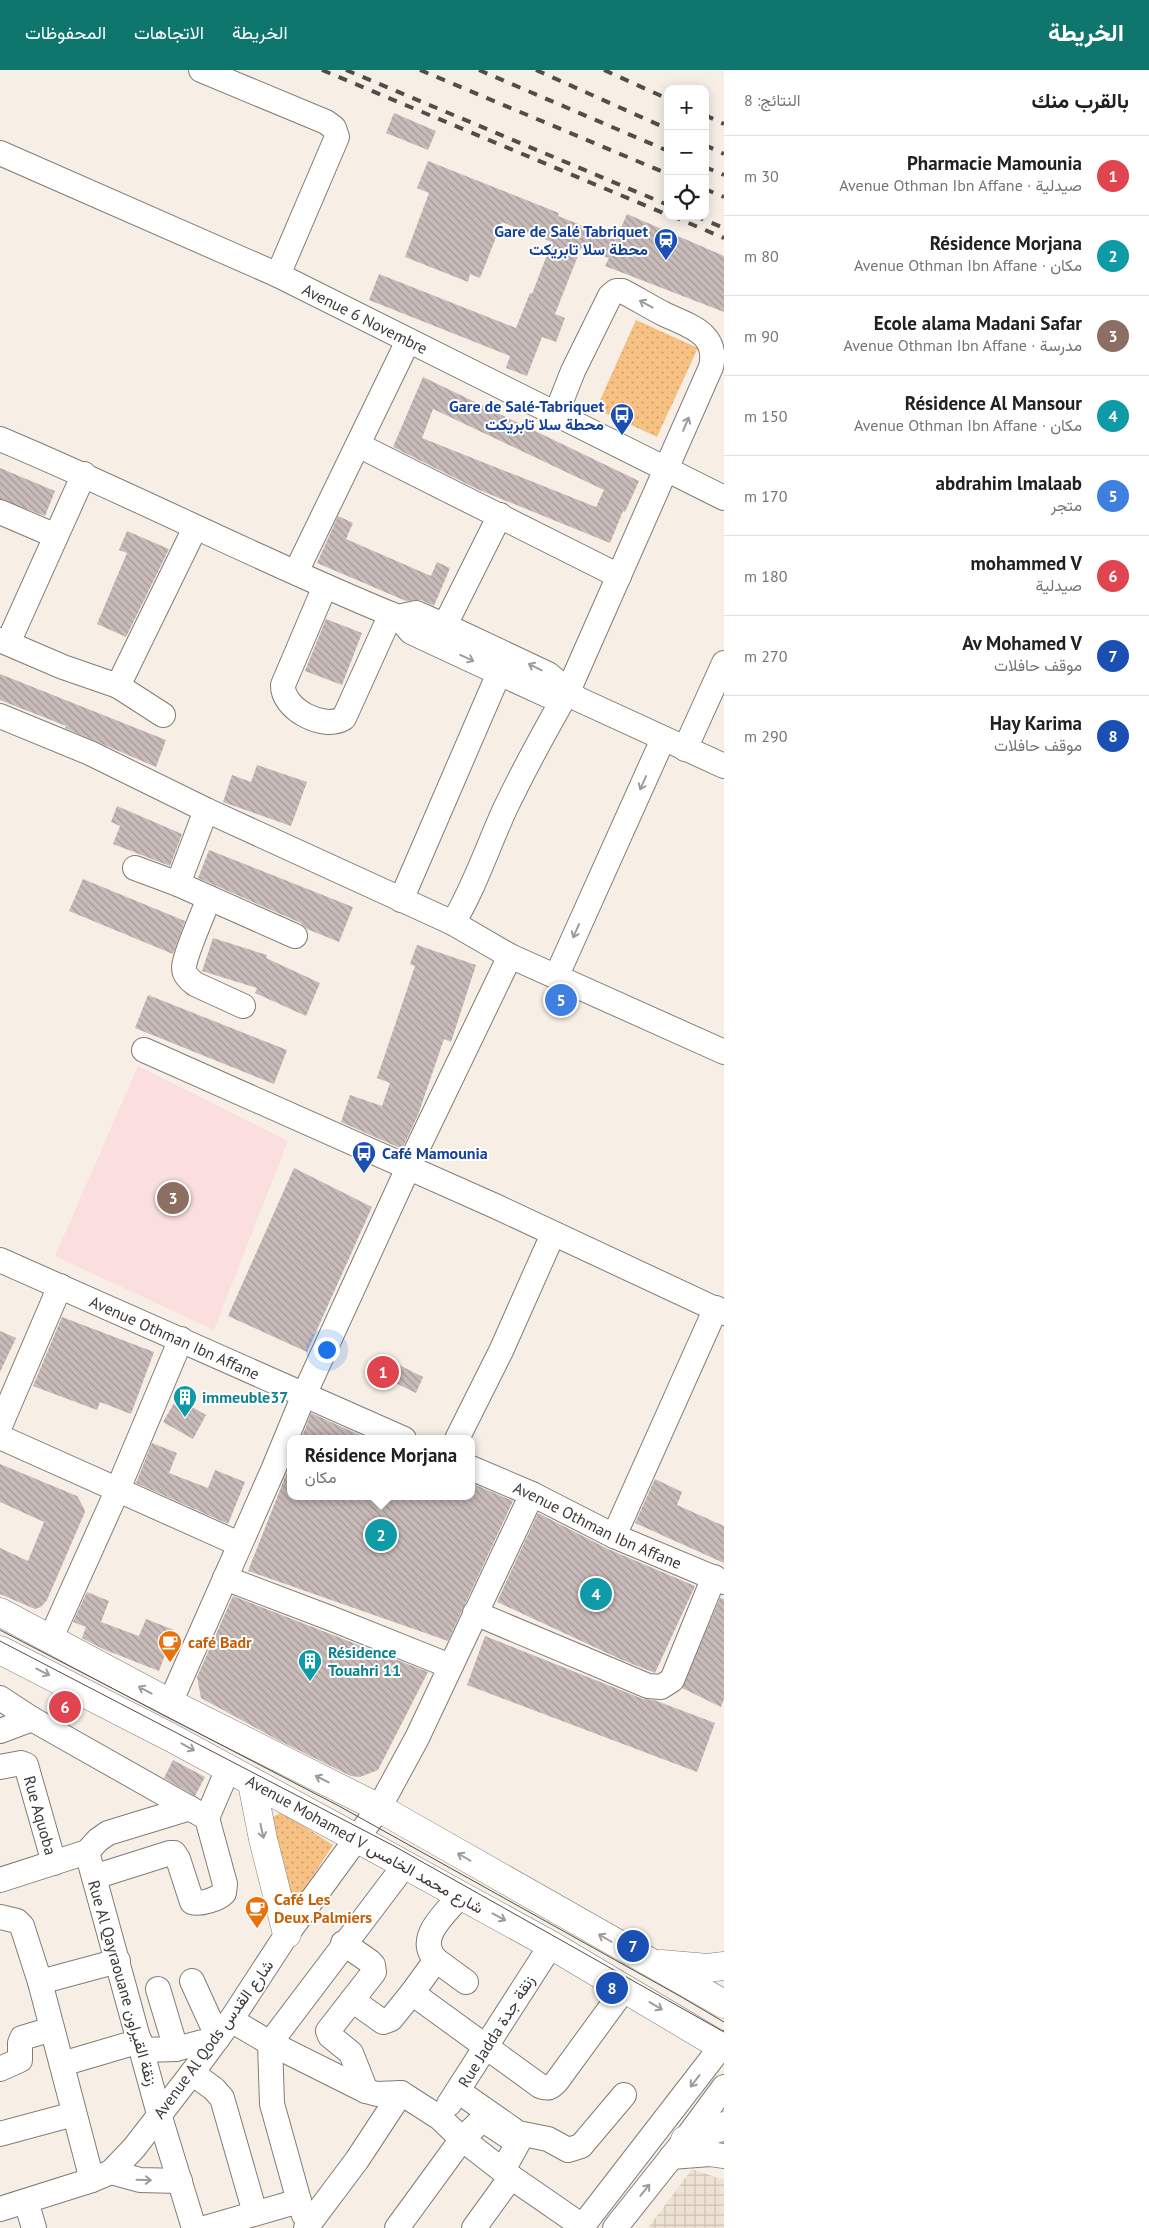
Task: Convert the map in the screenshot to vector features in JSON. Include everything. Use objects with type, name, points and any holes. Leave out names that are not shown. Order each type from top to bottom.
[{"type":"main road","name":"Avenue Mohamed V شارع محمد الخامس","points":[[0,1612],[170,1703],[379,1808],[647,1962],[724,2004]]},
{"type":"main road","name":"Avenue Mohamed V شارع محمد الخامس","points":[[0,1650],[356,1838],[551,1945],[723,2045]]},
{"type":"main road","points":[[252,1783],[263,1839],[287,1934]]},
{"type":"main road","points":[[647,1962],[708,1968],[724,1966]]},
{"type":"main road","points":[[679,2147],[724,2126]]},
{"type":"street","points":[[201,70],[326,122],[334,128],[337,137],[278,275]]},
{"type":"street","name":"Avenue 6 Novembre","points":[[0,153],[278,275],[724,498]]},
{"type":"street","points":[[452,923],[466,901],[504,811],[553,715],[569,694],[666,469],[717,370],[711,346],[702,333],[622,291],[616,291],[610,296],[573,371],[556,414]]},
{"type":"street","points":[[296,572],[408,341]]},
{"type":"street","points":[[0,439],[84,474],[195,528],[394,615],[416,613],[441,635],[499,674],[547,695],[569,694]]},
{"type":"street","points":[[358,445],[619,576]]},
{"type":"street","points":[[84,474],[4,642],[63,667],[118,686],[163,715]]},
{"type":"street","points":[[0,512],[56,536]]},
{"type":"street","points":[[441,635],[500,515]]},
{"type":"street","points":[[118,686],[195,528]]},
{"type":"street","points":[[325,586],[283,685],[284,695],[290,704],[316,719],[333,723],[344,718],[394,615]]},
{"type":"street","points":[[441,635],[540,670],[569,694],[724,766]]},
{"type":"street","points":[[685,749],[724,663]]},
{"type":"street","points":[[401,900],[499,674]]},
{"type":"street","points":[[0,716],[90,753],[206,810],[452,923],[510,956],[557,975],[724,1052]]},
{"type":"street","points":[[557,975],[663,739]]},
{"type":"street","points":[[178,884],[206,810]]},
{"type":"street","points":[[135,868],[178,884],[295,936]]},
{"type":"street","points":[[209,898],[186,959],[184,970],[194,984],[243,1006]]},
{"type":"street","points":[[287,1435],[408,1168],[510,956]]},
{"type":"street","points":[[144,1050],[495,1206],[720,1310],[614,1536]]},
{"type":"street","points":[[459,1435],[501,1351],[553,1234]]},
{"type":"street","name":"Avenue Othman Ibn Affane","points":[[0,1260],[395,1435]]},
{"type":"street","points":[[0,1426],[60,1286]]},
{"type":"street","points":[[50,1640],[118,1489],[181,1339]]},
{"type":"street","points":[[170,1703],[287,1436]]},
{"type":"street","points":[[0,1438],[239,1544]]},
{"type":"street","name":"Avenue Othman Ibn Affane","points":[[475,1470],[532,1494],[614,1536],[719,1579]]},
{"type":"street","name":"Avenue Al Qods شارع القدس","points":[[0,2209],[101,2176],[134,2148],[225,2029],[287,1934],[379,1808],[413,1745],[532,1494]]},
{"type":"street","points":[[225,1578],[450,1666]]},
{"type":"street","points":[[476,1613],[648,1686],[661,1687],[672,1680],[719,1579]]},
{"type":"street","points":[[0,1698],[32,1719],[199,1813],[225,1889],[221,1896],[197,1904],[192,1902],[178,1859],[174,1853],[94,1877]]},
{"type":"street","points":[[0,1731],[32,1719]]},
{"type":"street","name":"Rue Aquoba","points":[[0,1767],[21,1763],[26,1765],[54,1864]]},
{"type":"street","points":[[0,1880],[87,1852],[98,1840],[108,1833],[199,1813],[228,1769]]},
{"type":"street","name":"Rue Al Qayraouane زنقة القيراون","points":[[87,1852],[159,2114],[194,2228]]},
{"type":"street","points":[[309,2227],[298,2201],[272,2104],[270,2043],[343,1943],[404,1866]]},
{"type":"street","points":[[460,1896],[428,1937],[428,1949],[436,1960],[466,1982]]},
{"type":"street","points":[[0,1917],[17,1921],[22,1926],[40,1982],[74,2114],[101,2176],[140,2180],[180,2181]]},
{"type":"street","points":[[343,1943],[369,1961],[374,1968],[372,1976],[328,2031],[330,2036],[351,2053],[366,2091]]},
{"type":"street","name":"Rue Jadda زنقة جدة","points":[[440,2118],[551,1945]]},
{"type":"street","points":[[352,2000],[383,2022],[391,2020],[436,1960]]},
{"type":"street","points":[[40,1982],[118,1961]]},
{"type":"street","points":[[192,1981],[225,2029],[270,2043],[366,2091],[377,2094],[401,2093],[440,2118],[462,2139],[507,2174],[582,2227],[723,2045]]},
{"type":"street","points":[[412,1993],[485,2048],[540,2086],[547,2088],[552,2087],[625,1988]]},
{"type":"street","points":[[158,1989],[176,2049]]},
{"type":"street","points":[[0,2069],[20,2060],[20,2043],[22,2038],[52,2029]]},
{"type":"street","points":[[62,2064],[141,2046],[176,2049],[225,2029]]},
{"type":"street","points":[[192,2073],[219,2093],[222,2098],[255,2213]]},
{"type":"street","points":[[615,2228],[724,2087]]},
{"type":"street","points":[[458,2091],[518,2133],[548,2139],[564,2149],[576,2149],[624,2095]]},
{"type":"street","points":[[309,2227],[357,2160],[401,2093]]},
{"type":"street","points":[[0,2134],[74,2114]]},
{"type":"street","points":[[397,2228],[462,2139]]},
{"type":"street","points":[[679,2147],[724,2142]]},
{"type":"street","points":[[679,2147],[724,2156]]},
{"type":"street","points":[[474,2228],[507,2174]]},
{"type":"street","points":[[205,2228],[298,2201]]},
{"type":"street","points":[[26,2202],[34,2228]]},
{"type":"shaded area","points":[[636,320],[698,348],[657,437],[596,409]]},
{"type":"shaded area","points":[[138,1066],[288,1141],[214,1330],[55,1256]]},
{"type":"shaded area","points":[[282,1812],[333,1845],[294,1902],[290,1902],[271,1818]]},
{"type":"shaded area","points":[[692,2169],[724,2180],[724,2228],[648,2228]]},
{"type":"building","points":[[394,113],[436,131],[428,150],[386,133]]},
{"type":"building","points":[[428,161],[559,213],[558,216],[616,239],[627,214],[724,256],[724,312],[605,266],[609,258],[581,248],[555,314],[565,318],[556,342],[542,337],[527,376],[506,368],[510,356],[369,300],[379,274],[516,328],[530,293],[532,294],[552,242],[502,222],[480,278],[470,274],[468,282],[405,257],[429,193],[417,188]]},
{"type":"building","points":[[423,377],[639,481],[625,512],[623,511],[610,543],[477,489],[393,447]],"holes":[[[433,409],[604,490],[596,507],[422,438]]]},
{"type":"building","points":[[0,468],[55,491],[45,516],[0,499]]},
{"type":"building","points":[[338,516],[353,523],[346,539],[431,576],[437,562],[450,568],[434,606],[421,600],[406,601],[317,563]]},
{"type":"building","points":[[127,531],[169,549],[126,637],[97,624],[127,553],[119,550]]},
{"type":"building","points":[[326,619],[362,633],[342,685],[305,671]]},
{"type":"building","points":[[0,674],[166,740],[156,767],[65,728],[66,726],[0,700]]},
{"type":"building","points":[[257,765],[307,782],[291,826],[223,802],[232,775],[251,782]]},
{"type":"building","points":[[117,806],[182,834],[170,866],[113,844],[120,826],[111,822]]},
{"type":"building","points":[[209,850],[353,907],[339,942],[307,929],[301,923],[198,878]]},
{"type":"building","points":[[83,879],[185,921],[173,954],[69,911]]},
{"type":"building","points":[[213,938],[267,955],[266,958],[320,983],[306,1016],[255,993],[257,988],[202,971]]},
{"type":"building","points":[[417,945],[476,965],[451,1042],[444,1039],[418,1115],[402,1149],[341,1122],[350,1095],[382,1106],[390,1083],[377,1078],[415,966],[410,964]]},
{"type":"building","points":[[148,995],[287,1050],[274,1084],[135,1028]]},
{"type":"building","points":[[294,1168],[372,1207],[307,1352],[228,1316]]},
{"type":"building","points":[[62,1317],[154,1352],[131,1414],[100,1402],[97,1410],[33,1386]]},
{"type":"building","points":[[0,1331],[16,1338],[0,1372]]},
{"type":"building","points":[[381,1356],[423,1377],[416,1393],[373,1372]]},
{"type":"building","name":"immeuble37","points":[[177,1398],[206,1415],[193,1439],[163,1422]]},
{"type":"building","points":[[311,1413],[360,1435],[303,1435]]},
{"type":"building","points":[[152,1443],[177,1453],[169,1473],[208,1488],[215,1470],[245,1482],[228,1524],[136,1483]]},
{"type":"building","points":[[0,1464],[77,1496],[85,1512],[47,1600],[41,1607],[35,1609],[0,1594],[0,1548],[28,1561],[44,1522],[0,1502]]},
{"type":"building","points":[[287,1472],[287,1500],[475,1500],[475,1485],[513,1501],[448,1641],[248,1571]]},
{"type":"building","points":[[655,1479],[682,1492],[677,1505],[724,1526],[724,1563],[635,1523]]},
{"type":"building","points":[[538,1513],[608,1549],[695,1586],[655,1673],[620,1659],[497,1602]]},
{"type":"building","points":[[87,1592],[109,1601],[101,1622],[139,1636],[146,1619],[174,1630],[159,1671],[103,1649],[82,1638],[86,1627],[73,1622]]},
{"type":"building","name":"Résidence Touahri 11","points":[[233,1596],[428,1672],[378,1770],[360,1777],[351,1776],[278,1740],[201,1698],[197,1677]]},
{"type":"building","points":[[720,1598],[724,1599],[724,1699],[721,1707],[682,1688]]},
{"type":"building","points":[[485,1636],[643,1699],[654,1700],[715,1723],[697,1772],[467,1685]]},
{"type":"building","points":[[173,1760],[205,1777],[195,1796],[164,1778]]},
{"type":"tram line","points":[[0,1630],[339,1806],[724,2022]]},
{"type":"tram line","points":[[0,1641],[394,1846],[724,2032]]},
{"type":"railway","points":[[322,70],[664,213]]},
{"type":"railway","points":[[346,70],[664,203]]},
{"type":"railway","points":[[420,70],[664,172]]},
{"type":"railway","points":[[479,70],[664,149]]},
{"type":"railway","points":[[536,70],[664,127]]},
{"type":"railway","points":[[604,70],[664,97]]},
{"type":"railway","points":[[709,117],[724,124]]},
{"type":"railway","points":[[709,147],[724,154]]},
{"type":"railway","points":[[709,169],[724,175]]},
{"type":"railway","points":[[709,191],[724,197]]},
{"type":"railway","points":[[681,220],[724,238]]},
{"type":"railway","points":[[705,220],[724,228]]},
{"type":"place","name":"Gare de Salé Tabriquet محطة سلا تابريكت","points":[[666,261]]},
{"type":"place","name":"Gare de Salé-Tabriquet محطة سلا تابريكت","points":[[622,436]]},
{"type":"place","name":"abdrahim lmalaab","points":[[561,1000]]},
{"type":"place","name":"Café Mamounia","points":[[364,1174]]},
{"type":"place","name":"Ecole alama Madani Safar","points":[[173,1198]]},
{"type":"place","name":"Pharmacie Mamounia","points":[[383,1372]]},
{"type":"place","name":"immeuble37","points":[[185,1418]]},
{"type":"place","name":"Résidence Morjana","points":[[381,1535]]},
{"type":"place","name":"Résidence Al Mansour","points":[[596,1594]]},
{"type":"place","name":"café Badr","points":[[170,1663]]},
{"type":"place","name":"Résidence Touahri 11","points":[[310,1682]]},
{"type":"place","name":"mohammed V","points":[[65,1707]]},
{"type":"place","name":"Café Les Deux Palmiers","points":[[257,1929]]},
{"type":"place","name":"Av Mohamed V","points":[[633,1946]]},
{"type":"place","name":"Hay Karima","points":[[612,1988]]}]
